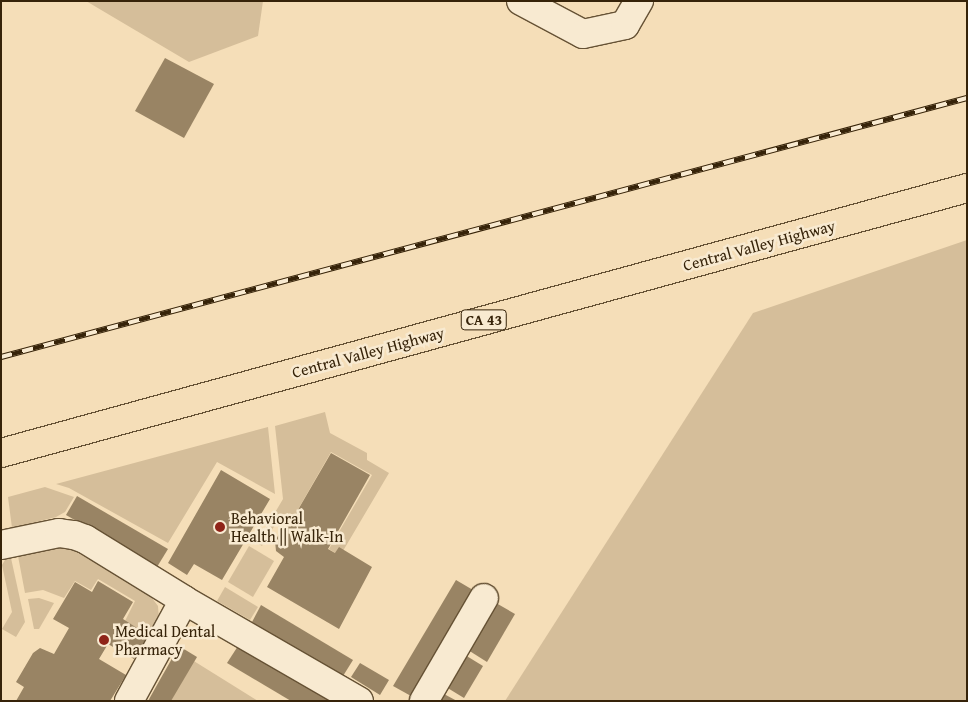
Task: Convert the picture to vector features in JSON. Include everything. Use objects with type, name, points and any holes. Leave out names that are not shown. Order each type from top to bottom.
[{"type":"main road","name":"Central Valley Highway","points":[[1,453],[967,188]]},
{"type":"lane","points":[[521,1],[583,34],[625,25],[639,1]]},
{"type":"lane","points":[[1,545],[59,533],[85,539],[184,600],[359,701]]},
{"type":"lane","points":[[424,701],[484,598]]},
{"type":"lane","points":[[129,701],[184,600]]},
{"type":"shaded area","points":[[86,1],[263,1],[258,36],[189,62]]},
{"type":"shaded area","points":[[967,240],[967,701],[505,701],[753,313]]},
{"type":"shaded area","points":[[325,412],[330,433],[367,453],[367,460],[389,473],[340,556],[329,549],[372,475],[331,452],[289,525],[278,520],[262,546],[257,543],[283,499],[275,426]]},
{"type":"shaded area","points":[[268,427],[275,494],[217,462],[168,543],[69,488],[56,484]]},
{"type":"shaded area","points":[[45,487],[74,497],[65,512],[56,517],[12,528],[8,497]]},
{"type":"shaded area","points":[[57,546],[71,549],[149,594],[158,606],[159,619],[154,638],[125,621],[135,601],[98,579],[91,590],[75,581],[64,598],[43,590],[25,593],[18,556]]},
{"type":"shaded area","points":[[249,546],[274,561],[253,597],[228,582]]},
{"type":"shaded area","points":[[11,558],[25,622],[16,637],[2,629],[12,612],[2,565],[5,560]]},
{"type":"shaded area","points":[[225,587],[258,607],[250,620],[217,601]]},
{"type":"shaded area","points":[[39,598],[54,603],[39,629],[34,629],[28,599]]},
{"type":"shaded area","points":[[189,658],[258,701],[165,701]]},
{"type":"building","points":[[165,58],[214,84],[184,138],[135,111]]},
{"type":"building","points":[[331,453],[370,475],[328,549],[335,553],[339,547],[372,567],[339,629],[267,587],[284,557],[276,551],[275,541],[285,524],[288,527]]},
{"type":"building","name":"Behavioral Health || Walk-In","points":[[221,470],[270,499],[222,580],[194,564],[187,575],[168,563]]},
{"type":"building","points":[[77,496],[168,549],[157,567],[66,515]]},
{"type":"building","points":[[456,580],[473,590],[411,696],[393,686]]},
{"type":"building","name":"Medical Dental Pharmacy","points":[[98,581],[133,602],[123,619],[148,635],[134,659],[108,644],[99,659],[126,675],[110,701],[16,701],[24,687],[16,682],[33,653],[40,648],[54,654],[69,628],[53,619],[75,582],[92,592]]},
{"type":"building","points":[[496,603],[515,614],[487,662],[468,650]]},
{"type":"building","points":[[261,605],[353,660],[343,676],[252,622]]},
{"type":"building","points":[[179,646],[197,657],[171,701],[148,701]]},
{"type":"building","points":[[238,646],[331,701],[291,701],[227,663]]},
{"type":"building","points":[[465,655],[483,666],[464,698],[446,687]]},
{"type":"building","points":[[360,663],[389,680],[380,695],[351,677]]},
{"type":"building","points":[[444,694],[457,701],[440,701]]},
{"type":"railway","points":[[1,357],[967,98]]},
{"type":"place","name":"Behavioral Health || Walk-In","points":[[220,527]]},
{"type":"place","name":"Medical Dental Pharmacy","points":[[104,640]]}]
